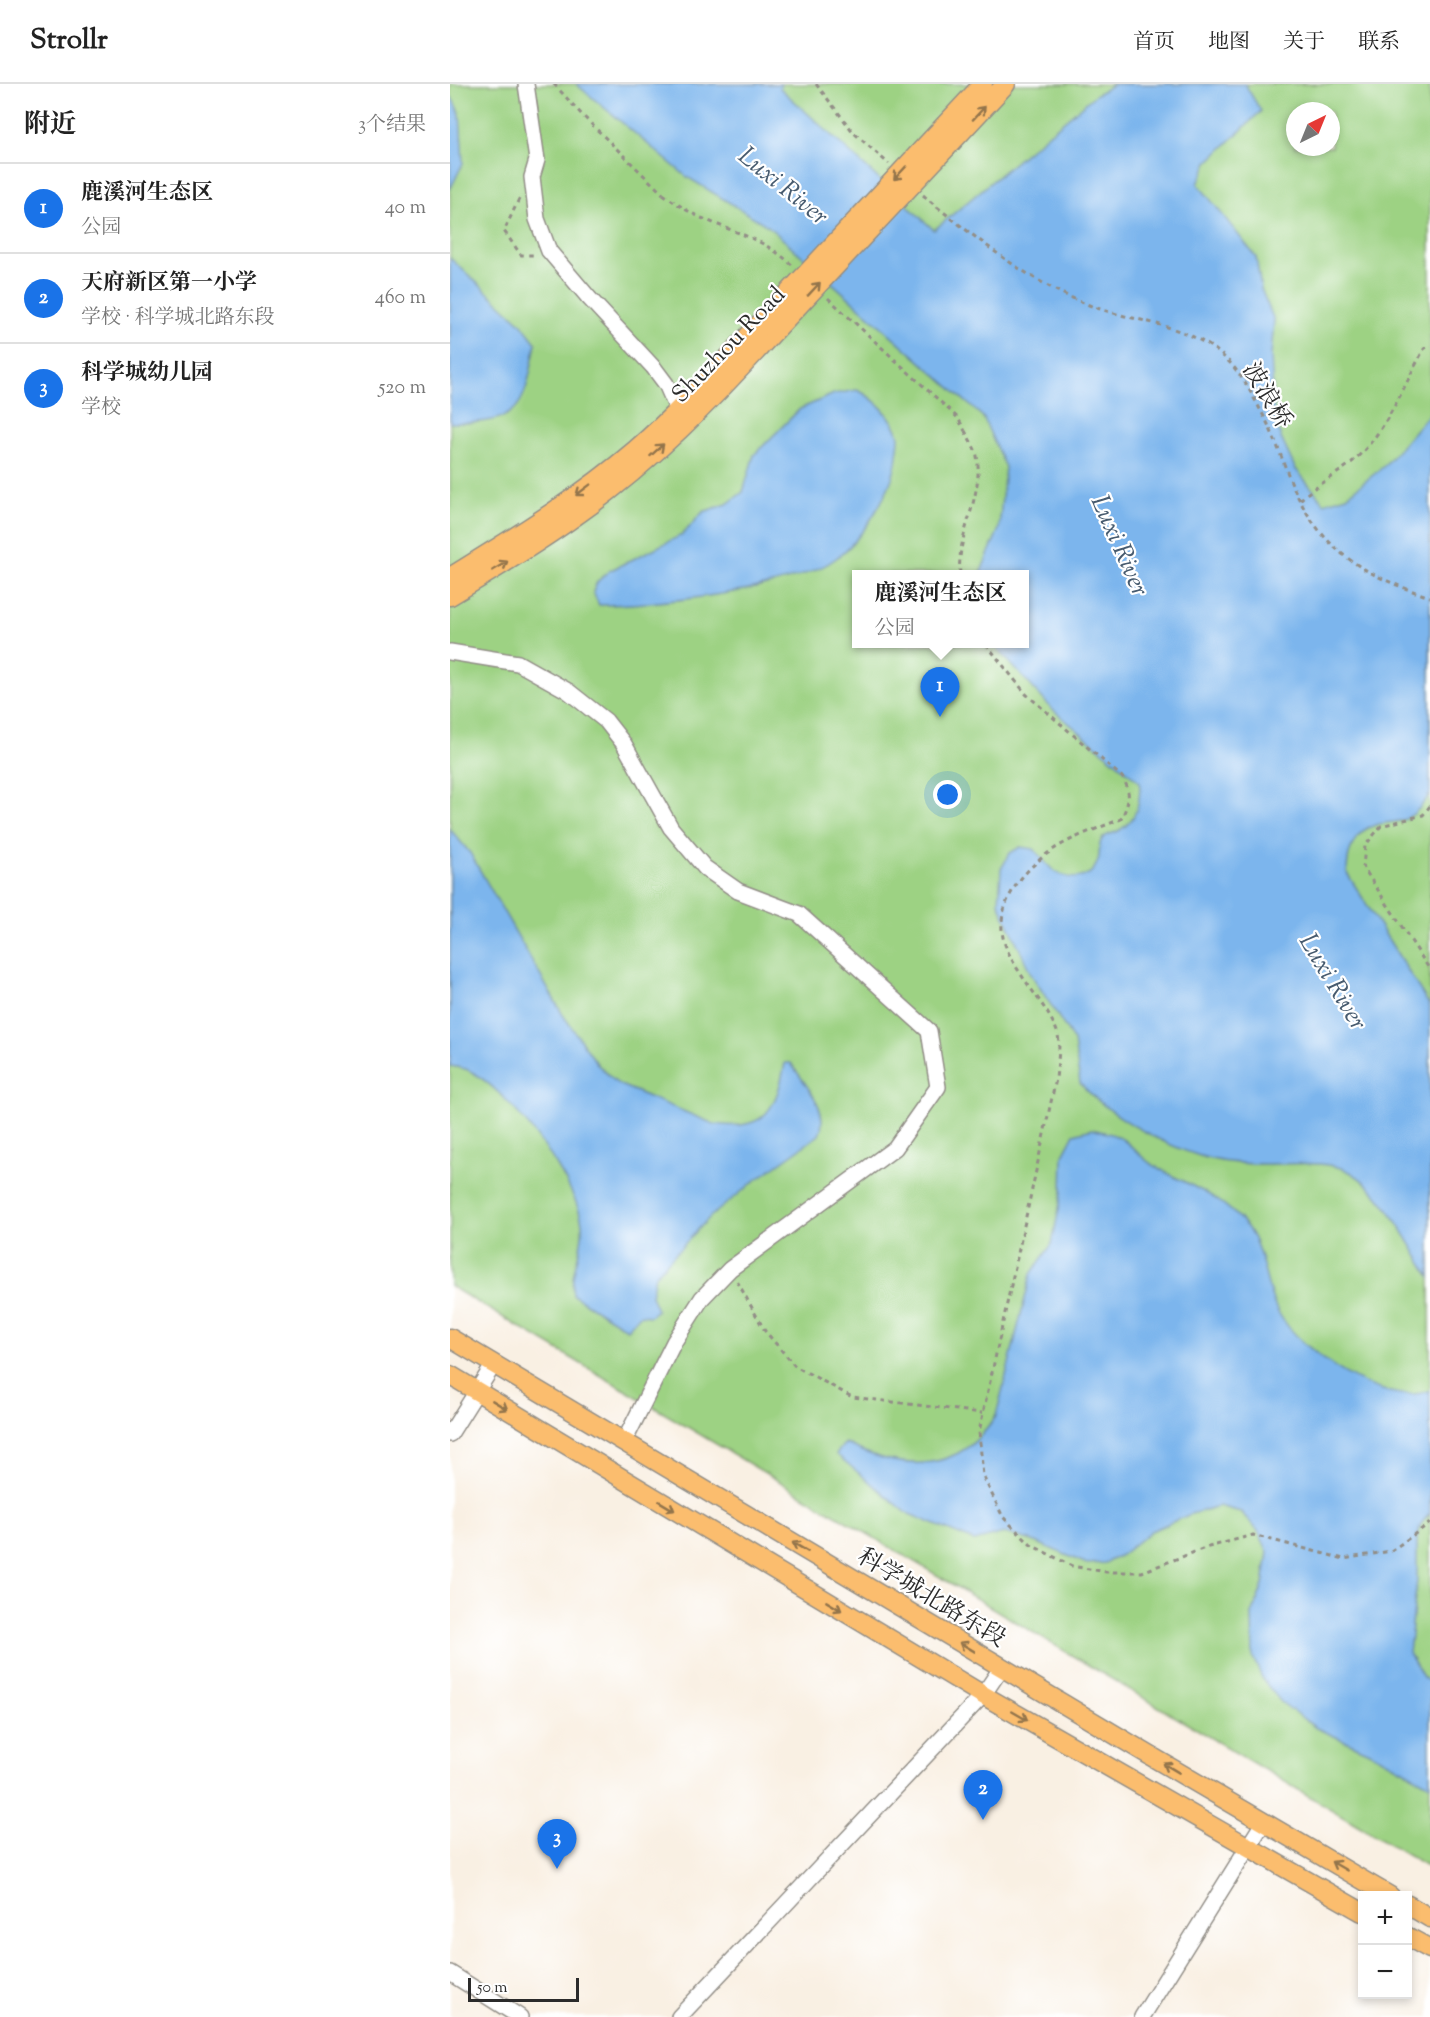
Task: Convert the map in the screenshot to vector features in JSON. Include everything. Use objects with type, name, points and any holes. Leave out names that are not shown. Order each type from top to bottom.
[{"type":"main road","name":"Shuzhou Road","points":[[946,136],[983,84]]},
{"type":"main road","name":"Shuzhou Road","points":[[450,577],[581,492],[634,450],[768,326],[946,136],[1006,84]]},
{"type":"main road","name":"Shuzhou Road","points":[[450,596],[522,554],[579,514],[628,475],[725,386],[768,326]]},
{"type":"main road","name":"科学城北路东段","points":[[450,1338],[1381,1891]]},
{"type":"main road","points":[[450,1375],[983,1695],[1358,1910]]},
{"type":"main road","points":[[1412,1908],[1430,1918]]},
{"type":"main road","points":[[1412,1940],[1430,1950]]},
{"type":"street","points":[[526,84],[537,160],[532,177],[537,219],[549,251],[588,298],[654,368],[666,384],[677,410]]},
{"type":"street","points":[[450,652],[518,663],[543,675],[589,707],[606,721],[624,744],[671,828],[705,868],[738,891],[799,914],[929,1031],[938,1087],[895,1148],[730,1269],[702,1298],[674,1342],[624,1442]]},
{"type":"street","points":[[450,1434],[494,1364]]},
{"type":"street","points":[[679,2017],[983,1695],[1002,1667]]},
{"type":"street","points":[[1142,2017],[1263,1822]]},
{"type":"street","points":[[450,1973],[520,2017]]},
{"type":"path","points":[[554,84],[583,116],[663,194]]},
{"type":"path","points":[[816,84],[854,133],[895,170]]},
{"type":"path","points":[[532,177],[504,231],[520,255],[533,256],[549,251]]},
{"type":"path","name":"波浪桥","points":[[920,192],[975,237],[1053,289],[1090,306],[1171,327],[1201,340],[1225,357],[1248,387],[1277,441],[1300,500],[1320,532],[1353,564],[1383,582],[1430,597]]},
{"type":"path","points":[[1300,500],[1316,485],[1352,462],[1381,429],[1424,349],[1430,345]]},
{"type":"path","points":[[960,570],[959,561],[978,485],[976,454],[965,431]]},
{"type":"path","points":[[989,648],[1026,694],[1122,777],[1128,785],[1129,802],[1122,819],[1055,848],[1036,862],[1014,887],[1001,914],[1005,946],[1023,979],[1057,1030],[1056,1079],[979,1432],[983,1476],[1003,1517],[1031,1545],[1072,1566],[1106,1572],[1142,1572],[1205,1548],[1252,1535],[1344,1559],[1391,1551],[1430,1523]]},
{"type":"path","points":[[1430,806],[1423,815],[1381,826],[1365,846],[1363,867],[1430,970]]},
{"type":"path","points":[[730,1269],[765,1331],[795,1366],[852,1397],[982,1413]]},
{"type":"green space","points":[[450,84],[1430,84],[1430,1868],[450,1286]]},
{"type":"water","name":"Luxi River","points":[[576,84],[781,84],[780,88],[934,230],[1095,95],[1114,84],[1245,84],[1261,111],[1208,162],[1198,184],[1256,257],[1261,289],[1274,320],[1271,355],[1274,415],[1281,438],[1295,468],[1324,503],[1347,496],[1384,466],[1430,413],[1430,794],[1411,816],[1400,821],[1379,824],[1362,832],[1350,850],[1347,873],[1430,1006],[1430,1277],[1385,1205],[1362,1180],[1350,1172],[1330,1165],[1240,1163],[1200,1156],[1169,1144],[1136,1127],[1091,1095],[1080,1083],[1074,1041],[1031,974],[999,903],[1001,869],[1010,853],[1020,847],[1034,849],[1050,868],[1059,874],[1073,878],[1085,876],[1095,867],[1103,838],[1120,830],[1131,821],[1137,809],[1140,782],[1053,710],[997,648],[1029,648],[1029,570],[982,570],[999,529],[1005,467],[983,417],[768,226],[687,177]]},
{"type":"water","points":[[450,94],[460,114],[463,163],[450,190]]},
{"type":"water","points":[[450,258],[521,323],[536,343],[522,398],[516,408],[492,420],[450,423]]},
{"type":"water","points":[[857,390],[877,403],[889,416],[897,430],[899,441],[895,468],[884,497],[856,539],[835,559],[815,570],[788,579],[722,594],[652,603],[599,605],[593,592],[597,582],[609,571],[682,535],[703,512],[727,504],[743,492],[754,455],[800,409],[834,394]]},
{"type":"water","points":[[450,829],[470,853],[563,1015],[598,1065],[618,1084],[714,1124],[732,1126],[746,1124],[766,1114],[777,1093],[785,1063],[791,1063],[819,1107],[822,1126],[819,1135],[756,1180],[710,1217],[655,1275],[651,1296],[657,1310],[650,1316],[640,1315],[627,1329],[573,1295],[573,1276],[582,1238],[581,1218],[575,1200],[552,1158],[519,1114],[501,1095],[468,1070],[450,1066]]},
{"type":"water","points":[[1092,1129],[1119,1137],[1149,1162],[1203,1191],[1237,1215],[1253,1237],[1278,1312],[1304,1343],[1323,1359],[1368,1385],[1390,1392],[1411,1394],[1430,1390],[1430,1513],[1421,1524],[1417,1538],[1417,1580],[1409,1653],[1423,1677],[1430,1682],[1430,1785],[1370,1752],[1316,1728],[1281,1702],[1263,1680],[1253,1657],[1252,1614],[1263,1585],[1268,1552],[1258,1531],[1241,1512],[1219,1506],[1191,1514],[1151,1531],[1121,1555],[1105,1563],[1087,1564],[1033,1541],[1004,1533],[974,1541],[907,1513],[836,1454],[845,1443],[866,1453],[908,1463],[947,1458],[965,1449],[981,1435],[996,1416],[1031,1274],[1052,1244],[1062,1193],[1063,1155],[1074,1134]]},
{"type":"place","name":"鹿溪河生态区","points":[[940,717]]},
{"type":"place","name":"天府新区第一小学","points":[[983,1820]]},
{"type":"place","name":"科学城幼儿园","points":[[557,1869]]}]
